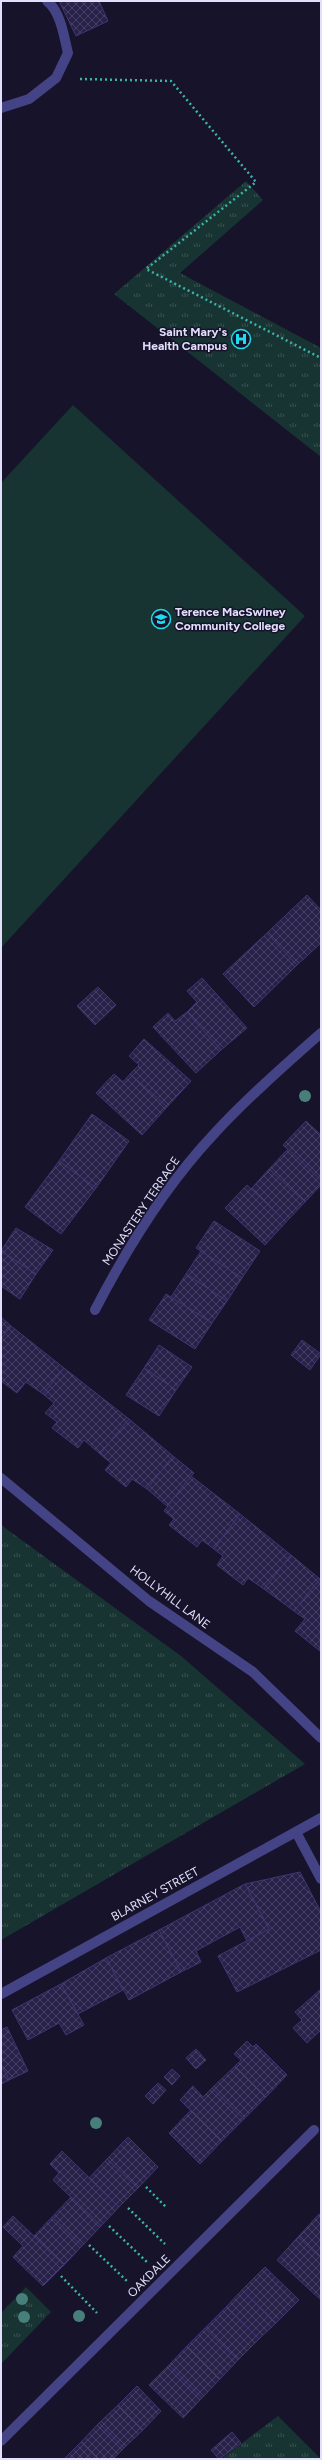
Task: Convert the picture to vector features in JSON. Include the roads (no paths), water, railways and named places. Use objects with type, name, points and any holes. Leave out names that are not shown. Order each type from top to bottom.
[{"type":"street","points":[[1,108],[29,99],[56,78],[68,54],[61,25],[51,4],[47,1]]},
{"type":"street","name":"MONASTERY TERRACE","points":[[95,1310],[110,1281],[147,1223],[189,1164],[212,1135],[321,1033]]},
{"type":"street","name":"HOLLYHILL LANE","points":[[1,1478],[149,1601],[253,1672],[321,1738]]},
{"type":"street","name":"BLARNEY STREET","points":[[1,1994],[321,1819]]},
{"type":"street","points":[[296,1832],[321,1879]]},
{"type":"street","name":"OAKDALE","points":[[1,2441],[314,2130]]},
{"type":"place","name":"Saint Mary's Health Campus","points":[[241,339]]},
{"type":"place","name":"Terence MacSwiney Community College","points":[[161,619]]}]
